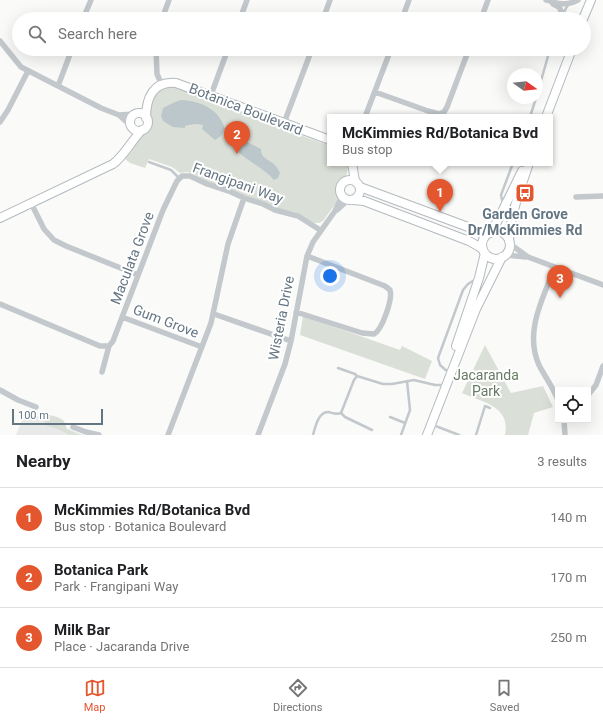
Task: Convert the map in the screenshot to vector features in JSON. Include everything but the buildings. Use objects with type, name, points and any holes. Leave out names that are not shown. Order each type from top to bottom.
[{"type":"street","points":[[87,12],[91,0]]},
{"type":"street","points":[[165,12],[169,0]]},
{"type":"street","points":[[243,12],[247,0]]},
{"type":"street","points":[[326,12],[330,0]]},
{"type":"street","points":[[405,12],[409,0]]},
{"type":"street","points":[[484,12],[488,0]]},
{"type":"street","points":[[549,1],[570,4],[578,0]]},
{"type":"street","points":[[586,12],[591,0]]},
{"type":"street","points":[[549,1],[559,7],[561,12]]},
{"type":"street","points":[[0,42],[17,63],[28,71],[101,108],[119,114],[143,114],[146,118]]},
{"type":"street","points":[[58,86],[69,56]]},
{"type":"street","points":[[0,218],[113,164],[124,155],[132,142],[147,125],[147,104],[151,94],[162,85],[157,74],[156,56]]},
{"type":"street","points":[[211,95],[225,56]]},
{"type":"street","points":[[284,123],[309,56]]},
{"type":"street","points":[[366,114],[388,56]]},
{"type":"street","points":[[441,114],[447,107],[466,56]]},
{"type":"street","points":[[547,114],[569,56]]},
{"type":"street","points":[[0,122],[6,116],[28,71]]},
{"type":"street","name":"Botanica Boulevard","points":[[162,85],[172,82],[176,83],[327,139]]},
{"type":"street","points":[[375,92],[434,114]]},
{"type":"street","points":[[132,142],[130,120],[147,104]]},
{"type":"street","points":[[119,114],[131,127],[137,131],[142,130]]},
{"type":"street","points":[[348,199],[356,198],[360,193],[354,183],[352,166]]},
{"type":"street","points":[[446,383],[448,372],[479,278],[484,251],[484,240],[504,209],[506,201],[526,166]]},
{"type":"street","points":[[427,435],[476,309],[509,248],[510,225],[527,166]]},
{"type":"street","name":"Frangipani Way","points":[[179,178],[185,175],[190,176],[206,184],[263,204],[275,210],[299,216],[320,230]]},
{"type":"street","name":"Maculata Grove","points":[[102,372],[109,346],[113,341],[163,210],[179,178]]},
{"type":"street","points":[[528,257],[504,256],[493,258],[469,241],[364,201],[348,199],[340,187],[342,184],[354,183],[422,211],[489,234],[499,232],[507,237],[509,243],[528,257],[603,285]]},
{"type":"street","points":[[576,197],[603,196]]},
{"type":"street","points":[[168,435],[214,314],[228,244],[244,198]]},
{"type":"street","name":"Wisteria Drive","points":[[258,435],[285,364],[291,341],[307,256],[320,230],[335,211],[348,199]]},
{"type":"street","points":[[31,203],[44,229],[54,240],[138,275]]},
{"type":"street","points":[[418,222],[422,211]]},
{"type":"street","points":[[296,312],[362,333],[374,334],[380,328],[391,299],[391,292],[388,288],[307,256]]},
{"type":"street","points":[[555,267],[537,314],[533,338],[539,364],[551,383],[555,393]]},
{"type":"street","points":[[0,304],[100,346],[109,346]]},
{"type":"street","points":[[214,314],[291,341]]},
{"type":"street","name":"Gum Grove","points":[[122,317],[202,347]]},
{"type":"street","points":[[591,391],[596,384],[603,366]]},
{"type":"street","points":[[0,390],[18,400],[36,407]]},
{"type":"street","points":[[564,423],[565,435]]},
{"type":"street","points":[[73,427],[99,435]]},
{"type":"lane","points":[[565,12],[570,4]]},
{"type":"lane","points":[[543,74],[548,56]]},
{"type":"lane","points":[[531,114],[534,104]]},
{"type":"lane","name":"Frangipani Way","points":[[149,162],[170,170],[179,178]]},
{"type":"lane","points":[[504,209],[501,195],[512,166]]},
{"type":"lane","points":[[448,372],[440,365],[438,358],[463,290],[468,284],[479,278]]},
{"type":"lane","points":[[338,368],[383,384],[414,380],[435,385],[446,383]]},
{"type":"lane","points":[[341,414],[354,380],[357,376]]},
{"type":"lane","points":[[400,435],[410,410],[407,381]]},
{"type":"lane","points":[[476,435],[485,406],[490,408]]},
{"type":"lane","points":[[313,435],[320,416],[329,412],[337,415],[341,414],[372,430]]},
{"type":"lane","points":[[390,417],[405,423]]},
{"type":"lane","points":[[431,425],[459,435]]},
{"type":"shaded area","points":[[181,100],[202,104],[214,111],[225,129],[221,136],[215,140],[202,129],[203,125],[201,124],[185,126],[185,128],[173,127],[163,121],[161,116],[163,108]]},
{"type":"shaded area","points":[[235,136],[261,149],[264,157],[274,164],[280,173],[278,178],[274,180],[264,170],[241,154],[232,143]]},
{"type":"shaded area","points":[[26,411],[84,435],[16,435]]},
{"type":"green space","points":[[174,86],[264,121],[267,120],[297,132],[297,134],[327,145],[327,166],[348,166],[347,174],[339,185],[339,197],[336,203],[323,221],[314,223],[295,212],[281,209],[210,183],[191,173],[180,173],[172,167],[149,159],[145,168],[130,163],[125,159],[131,152],[138,138],[148,128],[149,112],[153,98],[160,90]]},
{"type":"green space","points":[[303,316],[400,350],[402,346],[432,361],[425,379],[300,335]]},
{"type":"green space","name":"Jacaranda Park","points":[[485,345],[511,393],[543,386],[553,407],[534,413],[528,435],[505,435],[506,425],[504,417],[499,411],[493,406],[462,393]]},
{"type":"green space","points":[[46,414],[62,420],[65,422],[66,429],[79,435],[69,434],[44,424]]},
{"type":"place","name":"Botanica Park","points":[[237,154]]},
{"type":"place","name":"Garden Grove Dr/McKimmies Rd","points":[[525,193]]},
{"type":"place","name":"McKimmies Rd/Botanica Bvd","points":[[440,212]]},
{"type":"place","name":"Milk Bar","points":[[560,298]]}]
